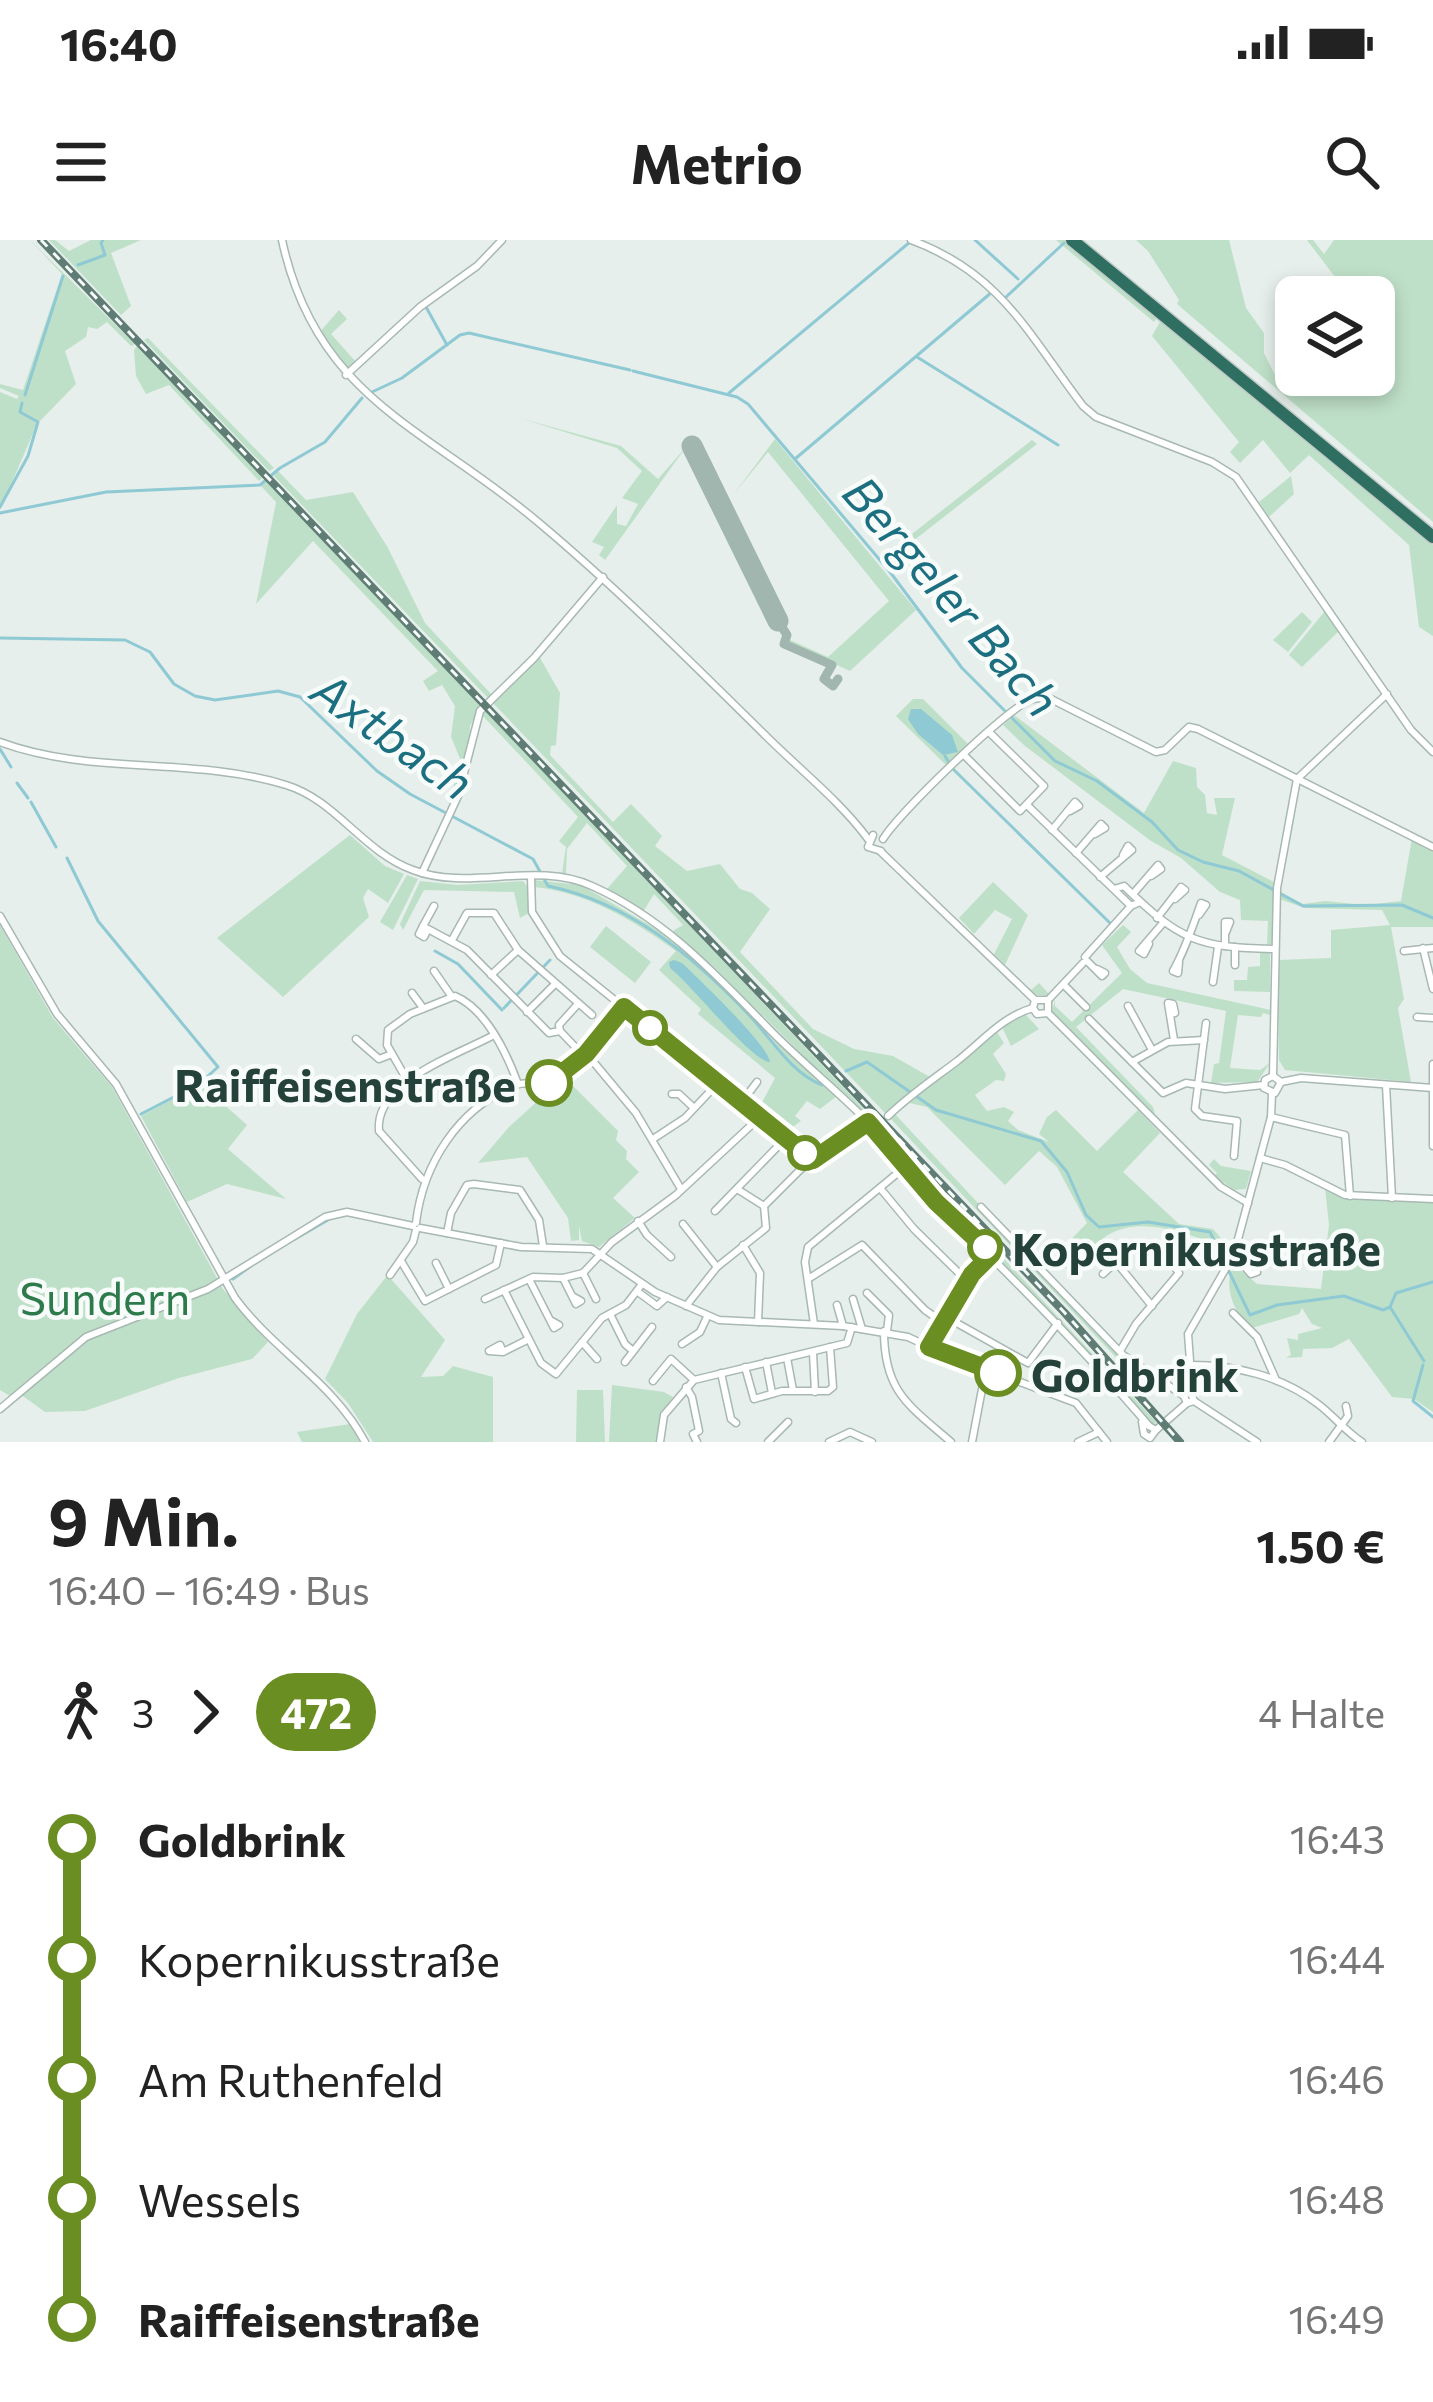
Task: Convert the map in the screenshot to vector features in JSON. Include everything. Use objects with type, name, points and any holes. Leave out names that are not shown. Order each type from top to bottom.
[{"type":"highway","points":[[1072,240],[1433,537]]},
{"type":"highway","points":[[1084,240],[1433,526]]},
{"type":"street","points":[[282,240],[302,308],[318,339],[346,375],[391,415],[514,502],[603,578],[878,841],[1040,1015],[1048,1012]]},
{"type":"street","points":[[346,375],[502,240]]},
{"type":"street","points":[[911,240],[1003,296],[1089,412],[1236,477],[1412,730],[1433,752]]},
{"type":"street","points":[[422,874],[471,753],[480,711],[534,658],[603,578]]},
{"type":"street","points":[[1272,1093],[1279,1090],[1277,891],[1297,779],[1387,694]]},
{"type":"street","points":[[878,841],[951,766],[1010,716],[1032,699],[1049,698],[1160,753],[1191,727],[1433,847]]},
{"type":"street","points":[[964,755],[1019,811],[1044,787],[990,733]]},
{"type":"street","points":[[0,742],[51,757],[221,773],[288,785],[315,799],[388,859],[422,874],[548,876],[593,886],[674,937],[712,969],[873,1125],[905,1168],[1058,1323],[1136,1411],[1150,1435],[1189,1398],[1188,1334],[1232,1264],[1271,1117],[1272,1093],[1264,1085]]},
{"type":"street","points":[[1026,804],[1131,906]]},
{"type":"street","points":[[1052,830],[1070,811]]},
{"type":"street","points":[[1076,854],[1095,834]]},
{"type":"street","points":[[1100,877],[1123,855]]},
{"type":"street","points":[[534,876],[532,912],[555,951],[813,1160]]},
{"type":"street","points":[[1132,894],[1151,876]]},
{"type":"street","points":[[1114,890],[1124,886],[1160,921],[1190,938],[1226,947],[1275,949]]},
{"type":"street","points":[[1149,944],[1174,899]]},
{"type":"street","points":[[888,1116],[1009,1018],[1048,1000],[1131,906],[1140,902]]},
{"type":"street","points":[[434,906],[426,927],[452,940],[549,1034],[560,1031]]},
{"type":"street","points":[[452,940],[466,913],[492,912],[518,950],[592,1015]]},
{"type":"street","points":[[1180,962],[1199,915]]},
{"type":"street","points":[[0,916],[57,1014],[116,1084],[223,1280],[255,1324],[338,1401],[365,1442]]},
{"type":"street","points":[[1226,932],[1226,947],[1235,965]]},
{"type":"street","points":[[1214,971],[1226,947]]},
{"type":"street","points":[[1404,950],[1428,948],[1433,989]]},
{"type":"street","points":[[491,975],[518,950]]},
{"type":"street","points":[[1085,960],[1097,969]]},
{"type":"street","points":[[434,970],[452,997]]},
{"type":"street","points":[[526,1012],[554,985]]},
{"type":"street","points":[[1064,985],[1086,1006]]},
{"type":"street","points":[[412,993],[423,1008]]},
{"type":"street","points":[[407,1081],[386,1040],[391,1027],[452,997],[465,1000],[494,1035],[518,1084]]},
{"type":"street","points":[[1048,1000],[1048,1012],[1216,1182],[1249,1200]]},
{"type":"street","points":[[577,1005],[559,1025],[560,1031],[619,1090],[681,1189]]},
{"type":"street","points":[[390,1275],[413,1242],[424,1180],[456,1129],[486,1102],[518,1084],[553,1083],[624,1007]]},
{"type":"street","points":[[1132,1013],[1151,1048]]},
{"type":"street","points":[[1170,1014],[1174,1040]]},
{"type":"street","points":[[1417,1017],[1433,1018]]},
{"type":"street","points":[[1089,1019],[1163,1094],[1182,1083],[1225,1089],[1301,1078],[1432,1088]]},
{"type":"street","points":[[424,1180],[378,1126],[380,1114],[407,1081],[439,1060],[494,1035]]},
{"type":"street","points":[[356,1040],[376,1057],[392,1054]]},
{"type":"street","points":[[1132,1063],[1163,1043],[1202,1040],[1195,1109],[1202,1117],[1237,1121],[1235,1147]]},
{"type":"street","points":[[1163,1043],[1168,1056]]},
{"type":"street","points":[[1433,1064],[1433,1146]]},
{"type":"street","points":[[742,1102],[757,1082]]},
{"type":"street","points":[[652,1140],[718,1083]]},
{"type":"street","points":[[1386,1084],[1392,1198]]},
{"type":"street","points":[[672,1094],[694,1108]]},
{"type":"street","points":[[1271,1117],[1345,1135],[1350,1196]]},
{"type":"street","points":[[485,1299],[529,1279],[583,1273],[760,1118]]},
{"type":"street","points":[[764,1206],[813,1160],[873,1125]]},
{"type":"street","points":[[715,1211],[786,1138]]},
{"type":"street","points":[[1260,1159],[1285,1165],[1350,1196],[1433,1199]]},
{"type":"street","points":[[814,1324],[805,1256],[808,1247],[905,1168]]},
{"type":"street","points":[[447,1233],[467,1185],[520,1190],[539,1220],[543,1246]]},
{"type":"street","points":[[737,1189],[764,1206]]},
{"type":"street","points":[[880,1189],[967,1282]]},
{"type":"street","points":[[686,1306],[717,1267],[766,1228],[764,1206]]},
{"type":"street","points":[[981,1207],[1120,1351],[1257,1442]]},
{"type":"street","points":[[0,1409],[86,1337],[208,1289],[331,1215],[356,1213],[501,1244],[581,1247],[603,1253],[640,1288],[707,1317],[886,1331],[1076,1403],[1107,1442]]},
{"type":"street","points":[[638,1221],[671,1257]]},
{"type":"street","points":[[683,1224],[717,1267]]},
{"type":"street","points":[[400,1261],[422,1299],[429,1299],[496,1264],[501,1244]]},
{"type":"street","points":[[1103,1274],[1135,1244],[1160,1252],[1176,1266],[1179,1277],[1120,1351]]},
{"type":"street","points":[[742,1245],[759,1270],[758,1322]]},
{"type":"street","points":[[808,1279],[862,1245],[925,1310],[1028,1363],[1058,1323]]},
{"type":"street","points":[[929,1347],[967,1282],[992,1254]]},
{"type":"street","points":[[1116,1262],[1153,1306]]},
{"type":"street","points":[[436,1264],[449,1289]]},
{"type":"street","points":[[583,1273],[596,1299]]},
{"type":"street","points":[[563,1278],[572,1296]]},
{"type":"street","points":[[529,1279],[550,1320]]},
{"type":"street","points":[[504,1289],[541,1363],[556,1374],[582,1342],[640,1288]]},
{"type":"street","points":[[867,1292],[889,1315],[884,1365],[892,1385],[951,1442]]},
{"type":"street","points":[[429,1299],[434,1310]]},
{"type":"street","points":[[660,1442],[664,1415],[694,1380],[850,1340],[853,1299]]},
{"type":"street","points":[[837,1305],[852,1328]]},
{"type":"street","points":[[1233,1312],[1257,1336],[1276,1379]]},
{"type":"street","points":[[610,1314],[633,1351]]},
{"type":"street","points":[[682,1344],[700,1332],[707,1317]]},
{"type":"street","points":[[625,1362],[652,1327]]},
{"type":"street","points":[[503,1352],[527,1340]]},
{"type":"street","points":[[582,1342],[597,1359]]},
{"type":"street","points":[[745,1366],[753,1399],[793,1390],[832,1389],[830,1348]]},
{"type":"street","points":[[813,1352],[815,1392]]},
{"type":"street","points":[[787,1357],[793,1390]]},
{"type":"street","points":[[653,1381],[671,1359],[694,1380]]},
{"type":"street","points":[[766,1362],[772,1393]]},
{"type":"street","points":[[1190,1365],[1222,1365],[1276,1379],[1319,1405],[1362,1442]]},
{"type":"street","points":[[972,1442],[986,1368]]},
{"type":"street","points":[[721,1373],[736,1423]]},
{"type":"street","points":[[686,1387],[699,1431],[693,1434],[697,1442]]},
{"type":"street","points":[[1329,1442],[1348,1414],[1346,1406]]},
{"type":"street","points":[[768,1442],[788,1422]]},
{"type":"street","points":[[829,1442],[850,1432],[872,1442]]},
{"type":"street","points":[[1078,1442],[1099,1432]]},
{"type":"green space","points":[[30,240],[135,344],[131,346],[107,322],[97,329],[88,327],[86,337],[65,351],[76,384],[37,424],[0,510],[0,392],[19,396],[0,384],[23,390],[62,274]]},
{"type":"green space","points":[[49,240],[69,251],[91,240],[141,240],[111,253],[131,306],[121,315]]},
{"type":"green space","points":[[1056,240],[1064,240],[1157,317],[1154,322]]},
{"type":"green space","points":[[1136,240],[1229,240],[1246,308],[1264,333],[1264,353],[1275,375],[1275,387],[1177,304],[1179,300]]},
{"type":"green space","points":[[1307,240],[1313,240],[1324,254],[1334,240],[1433,240],[1433,522],[1285,396],[1395,396],[1395,276],[1334,276]]},
{"type":"green space","points":[[339,310],[347,319],[331,334],[356,362],[348,370],[319,333]]},
{"type":"green space","points":[[1161,320],[1433,545],[1433,636],[1419,627],[1409,545],[1309,455],[1290,473],[1263,440],[1240,463],[1230,452],[1239,442],[1152,336]]},
{"type":"green space","points":[[148,338],[274,468],[269,471],[144,340]]},
{"type":"green space","points":[[137,346],[263,477],[259,481],[169,385],[146,394],[136,376]]},
{"type":"green space","points":[[519,418],[621,446],[658,479],[686,447],[605,560],[599,555],[604,547],[592,542],[617,505],[617,524],[626,526],[638,504],[622,498],[642,471],[617,448]]},
{"type":"green space","points":[[775,439],[916,610],[850,671],[786,642],[828,657],[889,601],[768,452],[733,495]]},
{"type":"green space","points":[[1032,440],[1037,444],[885,563],[880,559]]},
{"type":"green space","points":[[278,471],[306,500],[353,492],[388,548],[425,623],[492,695],[488,698],[274,476]]},
{"type":"green space","points":[[1291,476],[1294,494],[1269,517],[1259,502]]},
{"type":"green space","points":[[266,481],[481,706],[470,726],[469,753],[455,796],[452,791],[461,761],[451,737],[455,706],[442,685],[429,691],[423,681],[438,671],[313,541],[256,604],[276,502],[261,486]]},
{"type":"green space","points":[[1325,611],[1341,629],[1302,667],[1289,655]]},
{"type":"green space","points":[[1302,612],[1312,622],[1288,652],[1273,640]]},
{"type":"green space","points":[[539,656],[560,693],[556,745],[551,746],[550,755],[613,822],[631,804],[662,836],[655,846],[687,871],[720,864],[740,889],[770,909],[740,952],[813,1029],[854,1049],[893,1056],[930,1077],[887,1115],[492,702]]},
{"type":"green space","points":[[913,699],[923,699],[971,747],[948,767],[896,716]]},
{"type":"green space","points":[[485,710],[877,1123],[874,1126],[714,967],[671,932],[683,925],[654,894],[643,912],[607,889],[627,866],[587,823],[567,849],[566,874],[562,873],[566,847],[559,841],[578,817],[481,714]]},
{"type":"green space","points":[[1014,715],[1144,813],[1173,761],[1196,768],[1207,813],[1217,815],[1214,798],[1235,798],[1222,855],[1276,883],[1274,943],[1267,945],[1268,921],[1241,920],[1240,900],[1220,892],[1181,858],[1151,841],[1025,746],[1003,725]]},
{"type":"green space","points":[[350,835],[385,866],[404,874],[388,903],[368,889],[363,898],[369,917],[283,997],[217,938]]},
{"type":"green space","points":[[1412,838],[1433,848],[1433,927],[1391,927],[1404,999],[1398,1008],[1411,1082],[1285,1070],[1279,1060],[1278,960],[1331,958],[1331,930],[1390,925],[1382,910],[1305,908],[1279,899],[1279,891],[1303,904],[1401,901]]},
{"type":"green space","points":[[407,875],[418,879],[393,930],[380,922]]},
{"type":"green space","points":[[533,880],[581,885],[658,930],[709,972],[772,1039],[837,1096],[820,1109],[807,1101],[795,1116],[801,1121],[784,1133],[757,1112],[775,1078],[698,1014],[701,1009],[659,970],[676,951],[608,909],[571,894],[533,887]]},
{"type":"green space","points":[[420,881],[458,885],[523,881],[529,913],[520,918],[514,892],[424,890],[403,930],[400,924]]},
{"type":"green space","points":[[993,882],[1028,915],[1005,965],[1031,990],[1039,983],[1050,995],[1034,995],[994,954],[1012,919],[995,910],[974,934],[959,918]]},
{"type":"green space","name":"Sundern","points":[[0,925],[53,1018],[112,1087],[223,1289],[268,1342],[252,1359],[85,1411],[45,1412],[16,1391],[10,1396],[0,1390]]},
{"type":"green space","points":[[1123,925],[1131,932],[1117,947],[1130,969],[1147,983],[1271,1010],[1261,1017],[1238,1015],[1230,1068],[1260,1070],[1270,1063],[1257,1082],[1211,1083],[1214,1064],[1219,1063],[1226,1011],[1123,989],[1076,1027],[1153,1107],[1156,1118],[1052,1013],[1055,999],[1055,1006],[1072,1022],[1122,973],[1102,945]]},
{"type":"green space","points":[[606,926],[651,962],[635,983],[590,947]]},
{"type":"green space","points":[[1260,951],[1270,952],[1270,992],[1234,991],[1234,980],[1247,980],[1248,967],[1260,966]]},
{"type":"green space","points":[[1025,1014],[1039,1029],[1011,1046],[1002,1027]]},
{"type":"green space","points":[[997,1032],[1004,1043],[993,1054],[1006,1074],[1004,1081],[996,1080],[975,1095],[987,1111],[1004,1107],[1014,1112],[1008,1121],[1018,1130],[1049,1142],[1039,1134],[1056,1110],[1097,1151],[1138,1110],[1160,1133],[1123,1172],[1179,1224],[1213,1229],[1231,1250],[1225,1266],[1213,1243],[1147,1226],[1108,1235],[1072,1270],[1048,1263],[1087,1223],[1057,1167],[1039,1151],[1005,1185],[927,1107],[905,1102]]},
{"type":"green space","points":[[564,1077],[618,1131],[616,1140],[639,1172],[613,1198],[635,1218],[599,1247],[582,1241],[579,1226],[579,1240],[571,1241],[568,1218],[527,1157],[478,1163]]},
{"type":"green space","points":[[201,1084],[247,1125],[228,1149],[286,1199],[227,1184],[187,1202],[141,1116]]},
{"type":"green space","points":[[894,1113],[1127,1363],[1124,1366],[889,1117]]},
{"type":"green space","points":[[881,1127],[1157,1423],[1150,1424],[877,1131]]},
{"type":"green space","points":[[1214,1159],[1221,1166],[1251,1171],[1246,1189],[1234,1190],[1214,1176],[1217,1173],[1209,1165]]},
{"type":"green space","points":[[1325,1188],[1345,1198],[1433,1201],[1433,1412],[1414,1399],[1392,1397],[1349,1339],[1332,1348],[1303,1349],[1302,1357],[1286,1358],[1291,1355],[1287,1338],[1298,1340],[1298,1334],[1322,1328],[1312,1324],[1302,1308],[1299,1314],[1252,1328],[1235,1307],[1229,1282],[1234,1264],[1257,1284],[1321,1289],[1329,1225]]},
{"type":"green space","points":[[386,1277],[445,1340],[421,1377],[443,1376],[453,1366],[493,1377],[493,1442],[373,1442],[348,1403],[325,1379],[357,1314]]},
{"type":"green space","points":[[612,1385],[673,1397],[662,1415],[658,1442],[609,1442]]},
{"type":"green space","points":[[577,1390],[603,1390],[605,1442],[576,1442]]},
{"type":"green space","points":[[350,1424],[360,1442],[302,1442],[297,1432]]},
{"type":"water","points":[[911,709],[921,709],[952,735],[958,752],[943,755],[918,734],[908,719]]},
{"type":"water","points":[[674,960],[732,1012],[770,1062],[750,1049],[670,968]]},
{"type":"waterway","points":[[78,265],[105,255],[103,240]]},
{"type":"waterway","points":[[975,240],[1018,279]]},
{"type":"waterway","points":[[729,393],[910,242]]},
{"type":"waterway","points":[[1006,297],[1064,243]]},
{"type":"waterway","points":[[25,395],[63,276]]},
{"type":"waterway","points":[[795,459],[992,292]]},
{"type":"waterway","points":[[426,307],[447,345]]},
{"type":"waterway","name":"Bergeler Bach","points":[[372,392],[402,378],[469,333],[630,370]]},
{"type":"waterway","points":[[917,357],[1058,445]]},
{"type":"waterway","name":"Bergeler Bach","points":[[633,371],[737,397],[748,404],[890,572],[962,668],[1055,761],[1097,781],[1152,822],[1178,850],[1239,871],[1303,906],[1402,905],[1433,918]]},
{"type":"waterway","name":"Bergeler Bach","points":[[0,513],[106,492],[260,485],[325,442],[362,398]]},
{"type":"waterway","points":[[0,507],[28,456],[38,422],[20,412],[22,403]]},
{"type":"waterway","name":"Axtbach","points":[[0,638],[125,640],[150,652],[174,684],[195,696],[215,700],[278,691],[300,697],[377,771],[410,794],[533,859],[548,886],[606,905],[658,935],[728,993],[791,1064],[822,1085]]},
{"type":"waterway","points":[[0,749],[11,767]]},
{"type":"waterway","points":[[945,756],[1110,923]]},
{"type":"waterway","points":[[17,783],[28,798]]},
{"type":"waterway","points":[[31,802],[56,847]]},
{"type":"waterway","points":[[67,858],[98,921],[218,1067],[199,1084],[141,1114]]},
{"type":"waterway","points":[[435,951],[458,964],[502,1010]]},
{"type":"waterway","points":[[504,1008],[550,960]]},
{"type":"waterway","name":"Axtbach","points":[[846,1071],[867,1062],[936,1110],[1041,1141],[1067,1172],[1086,1215],[1099,1227],[1148,1222],[1210,1232],[1250,1315],[1277,1305],[1344,1296],[1383,1310],[1390,1307],[1396,1293],[1433,1282]]},
{"type":"waterway","points":[[295,1239],[328,1220]]},
{"type":"waterway","points":[[233,1279],[251,1266]]},
{"type":"waterway","points":[[1390,1307],[1424,1361]]},
{"type":"waterway","points":[[1423,1365],[1413,1401],[1433,1417]]},
{"type":"taxiway","points":[[778,621],[787,635],[784,644],[832,665],[824,679],[833,686],[838,679]]},
{"type":"runway","points":[[692,446],[778,621]]},
{"type":"tunnel","points":[[879,1125],[888,1116]]},
{"type":"railway","points":[[41,240],[1064,1312],[1180,1442]]},
{"type":"bus line","name":"472","points":[[549,1083],[586,1054],[624,1007],[813,1160],[868,1122],[936,1202],[992,1254],[972,1274],[929,1347],[998,1373]]},
{"type":"place","name":"Raiffeisenstraße","points":[[549,1083]]},
{"type":"place","name":"Kopernikusstraße","points":[[985,1247]]},
{"type":"place","name":"Goldbrink","points":[[998,1373]]}]
